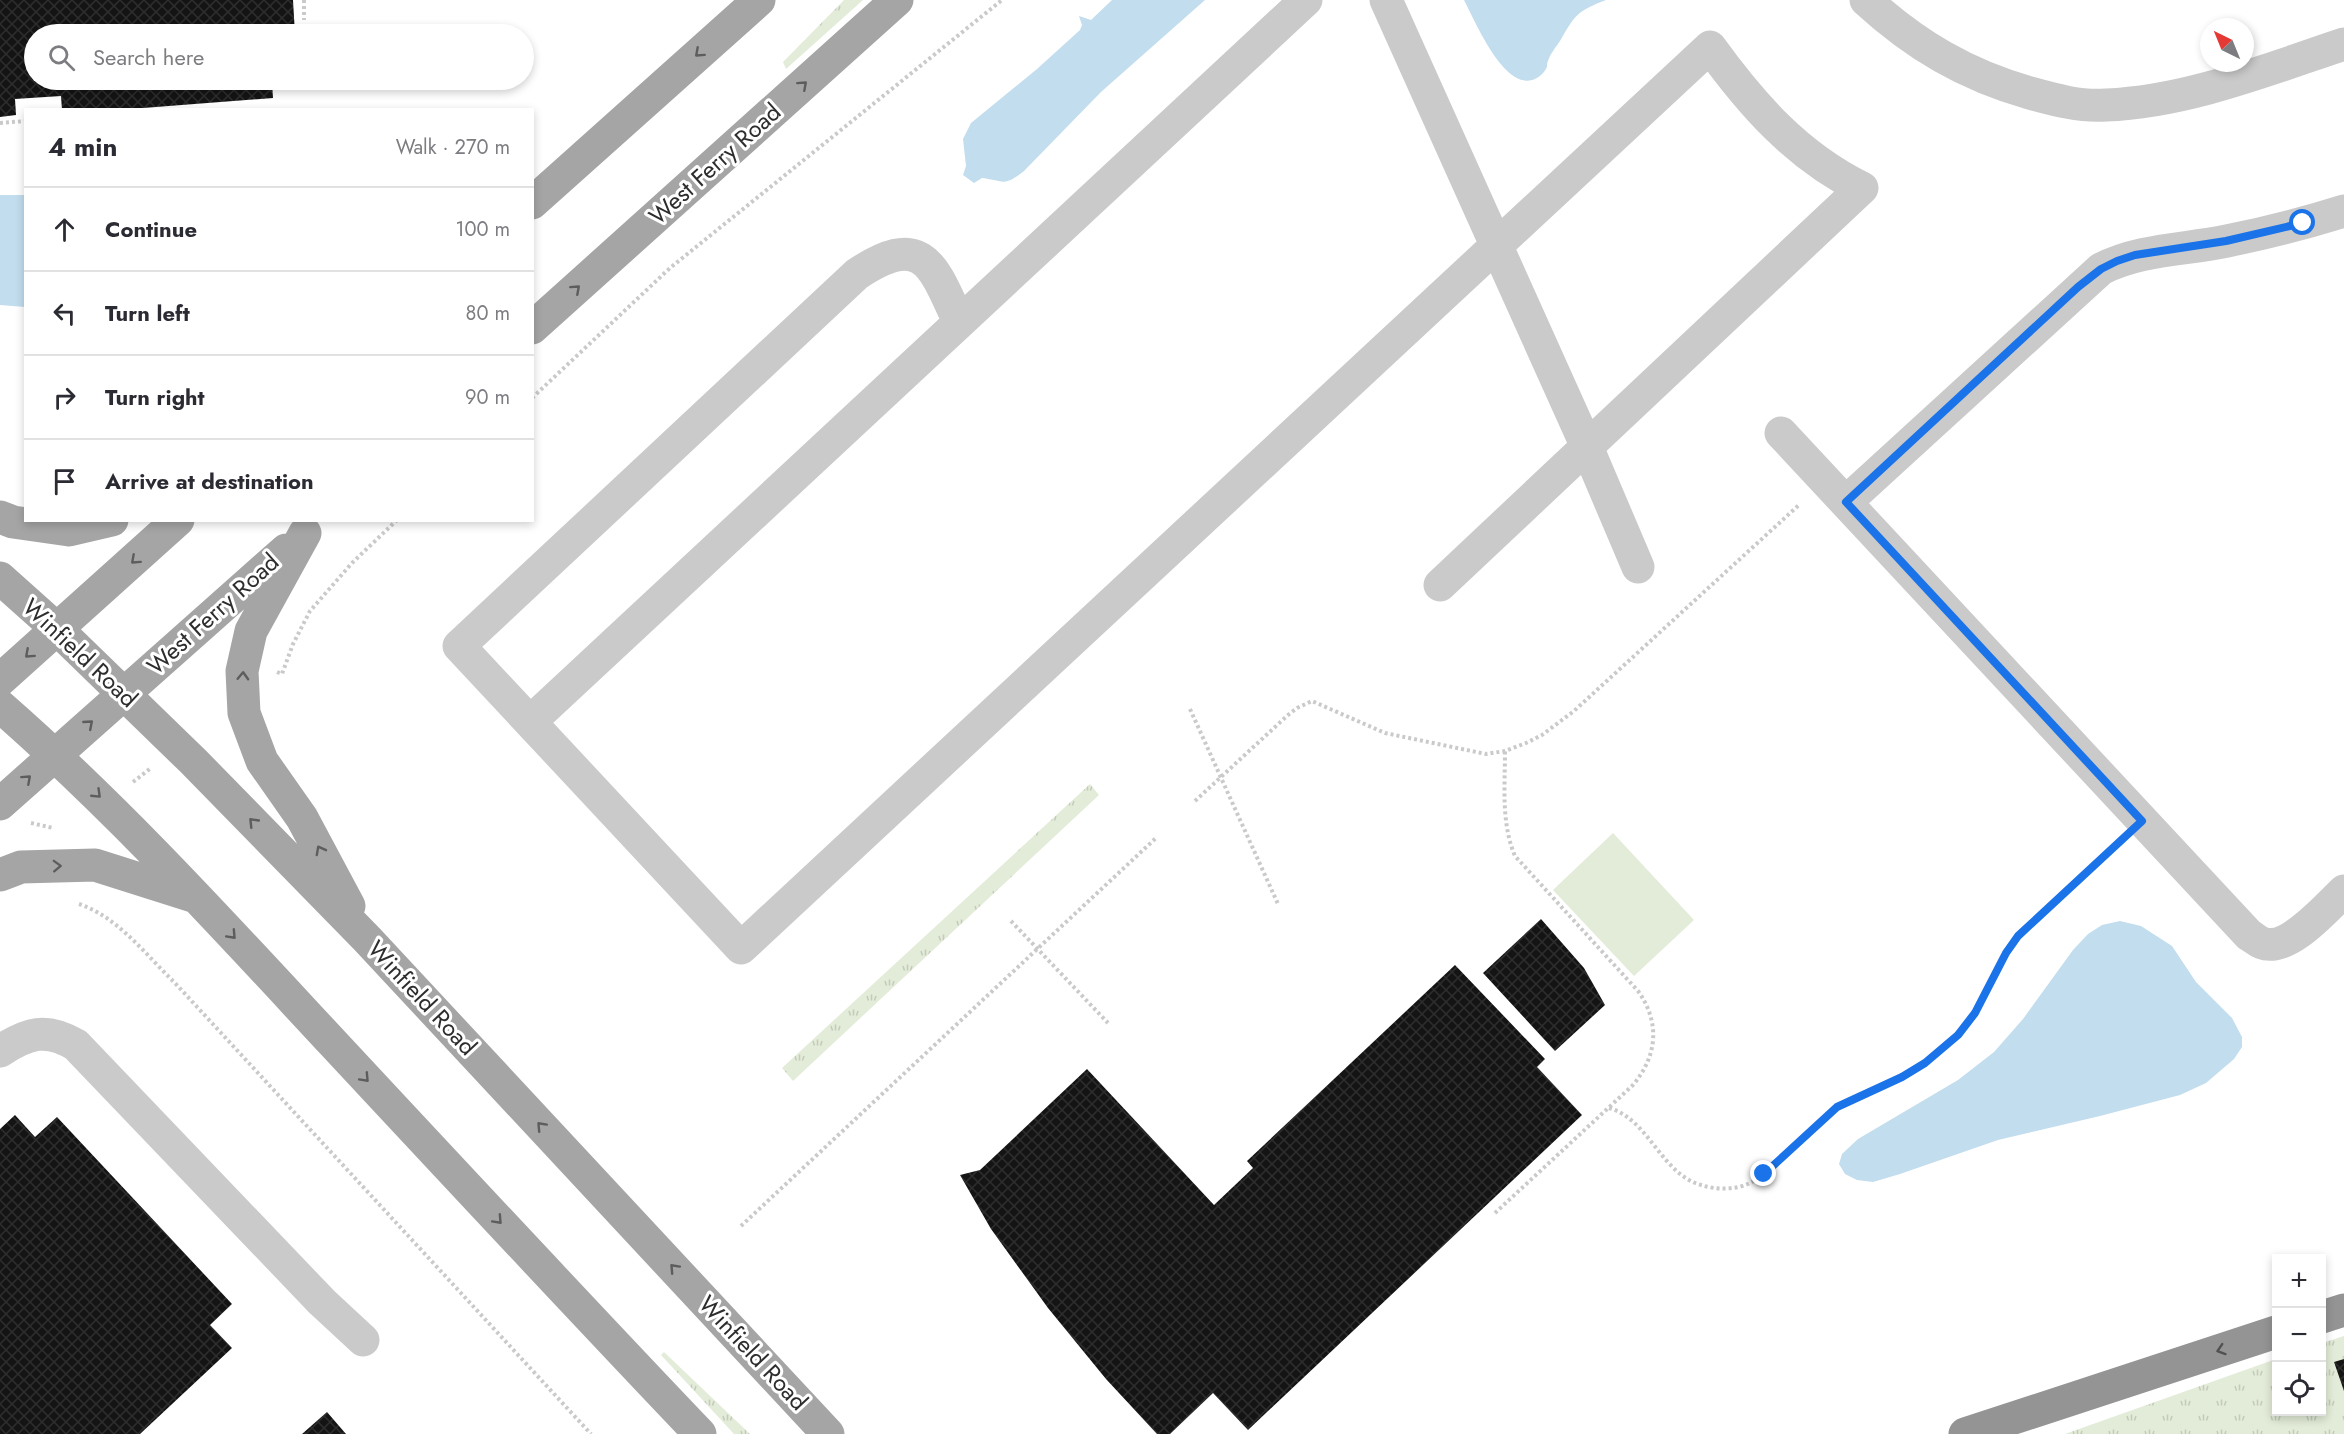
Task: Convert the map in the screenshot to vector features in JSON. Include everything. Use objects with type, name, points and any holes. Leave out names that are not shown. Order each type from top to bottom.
[{"type":"highway","points":[[2326,1316],[2344,1310]]},
{"type":"highway","points":[[1965,1434],[2272,1334]]},
{"type":"main road","points":[[534,201],[759,0]]},
{"type":"main road","name":"West Ferry Road","points":[[534,326],[897,0]]},
{"type":"main road","points":[[0,517],[12,522],[69,530],[103,522]]},
{"type":"main road","points":[[0,680],[176,522]]},
{"type":"main road","points":[[312,527],[251,631],[242,671],[244,713],[262,761],[302,818],[367,939]]},
{"type":"main road","name":"West Ferry Road","points":[[11,812],[55,754],[312,527]]},
{"type":"main road","name":"Winfield Road","points":[[0,578],[124,693],[367,939],[828,1434]]},
{"type":"main road","points":[[0,706],[55,754],[197,897],[700,1434]]},
{"type":"main road","points":[[0,876],[21,867],[95,865],[197,897]]},
{"type":"street","points":[[530,722],[1306,0]]},
{"type":"street","points":[[1386,0],[1587,447],[1638,567]]},
{"type":"street","points":[[1866,0],[1913,39],[1946,60],[1993,83],[2072,104],[2106,106],[2148,101],[2244,77],[2344,44]]},
{"type":"street","points":[[958,322],[934,272],[922,259],[911,254],[896,254],[877,261],[857,274],[459,646],[741,948],[1710,47],[1775,127],[1825,167],[1862,188],[1440,585]]},
{"type":"street","points":[[1836,492],[2101,269],[2135,255],[2226,241],[2303,223],[2344,210]]},
{"type":"street","points":[[1781,433],[2249,935],[2263,943],[2284,941],[2301,931],[2344,891]]},
{"type":"street","points":[[0,1051],[33,1035],[47,1033],[64,1037],[76,1045],[322,1302],[363,1340]]},
{"type":"path","points":[[304,0],[304,20]]},
{"type":"path","points":[[534,396],[670,268],[1002,0]]},
{"type":"path","points":[[0,123],[24,121]]},
{"type":"path","points":[[1196,801],[1288,715],[1312,701],[1385,733],[1475,753],[1505,751],[1542,735],[1574,711],[1836,492]]},
{"type":"path","points":[[282,674],[293,644],[310,611],[352,563],[395,522]]},
{"type":"path","points":[[1190,709],[1278,904]]},
{"type":"path","points":[[105,803],[178,747]]},
{"type":"path","points":[[1495,1213],[1640,1077],[1653,1041],[1653,1020],[1650,1010],[1638,991],[1515,856],[1507,835],[1505,820],[1505,751]]},
{"type":"path","points":[[11,812],[56,829]]},
{"type":"path","points":[[1608,1108],[1619,1111],[1630,1118],[1675,1168],[1693,1182],[1719,1188],[1749,1184],[1764,1174],[1837,1107],[1902,1077],[1941,1050],[1958,1035],[1975,1013],[2006,953],[2018,936],[2142,821]]},
{"type":"path","points":[[741,1226],[1156,838]]},
{"type":"path","points":[[72,902],[94,909],[116,924],[174,983],[591,1434]]},
{"type":"path","points":[[1011,921],[1108,1023]]},
{"type":"green space","points":[[844,0],[863,0],[786,69],[783,62]]},
{"type":"green space","points":[[1090,784],[1099,795],[793,1081],[782,1068]]},
{"type":"green space","points":[[1613,833],[1694,920],[1634,976],[1553,890]]},
{"type":"green space","points":[[2344,1336],[2344,1434],[2065,1434],[2272,1360],[2272,1416],[2326,1416],[2326,1342]]},
{"type":"green space","points":[[664,1352],[750,1434],[734,1434],[661,1355]]},
{"type":"water","points":[[1112,0],[1205,0],[1101,92],[1024,171],[1004,182],[982,178],[974,183],[963,175],[966,166],[963,139],[971,123],[1080,30],[1082,25],[1079,16],[1091,20]]},
{"type":"water","points":[[1464,0],[1606,0],[1583,11],[1569,25],[1549,58],[1545,71],[1532,80],[1521,80],[1511,74],[1491,51]]},
{"type":"water","points":[[0,195],[24,195],[24,307],[0,305]]},
{"type":"water","points":[[2120,921],[2141,926],[2172,946],[2196,982],[2232,1018],[2242,1037],[2242,1047],[2234,1059],[2206,1083],[2180,1095],[1998,1140],[1873,1182],[1857,1180],[1845,1174],[1839,1164],[1842,1154],[1858,1139],[1958,1080],[1994,1052],[2023,1019],[2073,950],[2088,934],[2102,925]]},
{"type":"building","points":[[0,0],[293,0],[294,24],[24,24],[24,90],[272,90],[273,98],[143,108],[62,108],[61,96],[15,99],[16,115],[0,117]]},
{"type":"building","points":[[1541,919],[1584,968],[1605,1005],[1555,1051],[1483,973]]},
{"type":"building","points":[[1455,965],[1545,1059],[1537,1067],[1582,1115],[1248,1430],[1213,1393],[1170,1434],[1157,1434],[1106,1379],[1048,1308],[991,1229],[960,1175],[980,1170],[1087,1069],[1214,1205],[1253,1168],[1247,1161]]},
{"type":"building","points":[[15,1115],[35,1137],[57,1117],[232,1304],[210,1325],[232,1348],[140,1434],[0,1434],[0,1129]]},
{"type":"building","points":[[2344,1359],[2344,1391],[2334,1362]]},
{"type":"building","points":[[327,1412],[346,1434],[302,1434]]},
{"type":"route","points":[[1764,1174],[1837,1107],[1902,1077],[1925,1063],[1958,1035],[1975,1013],[2011,944],[2142,821],[1846,502],[2078,287],[2101,269],[2135,255],[2226,241],[2303,223]]}]
